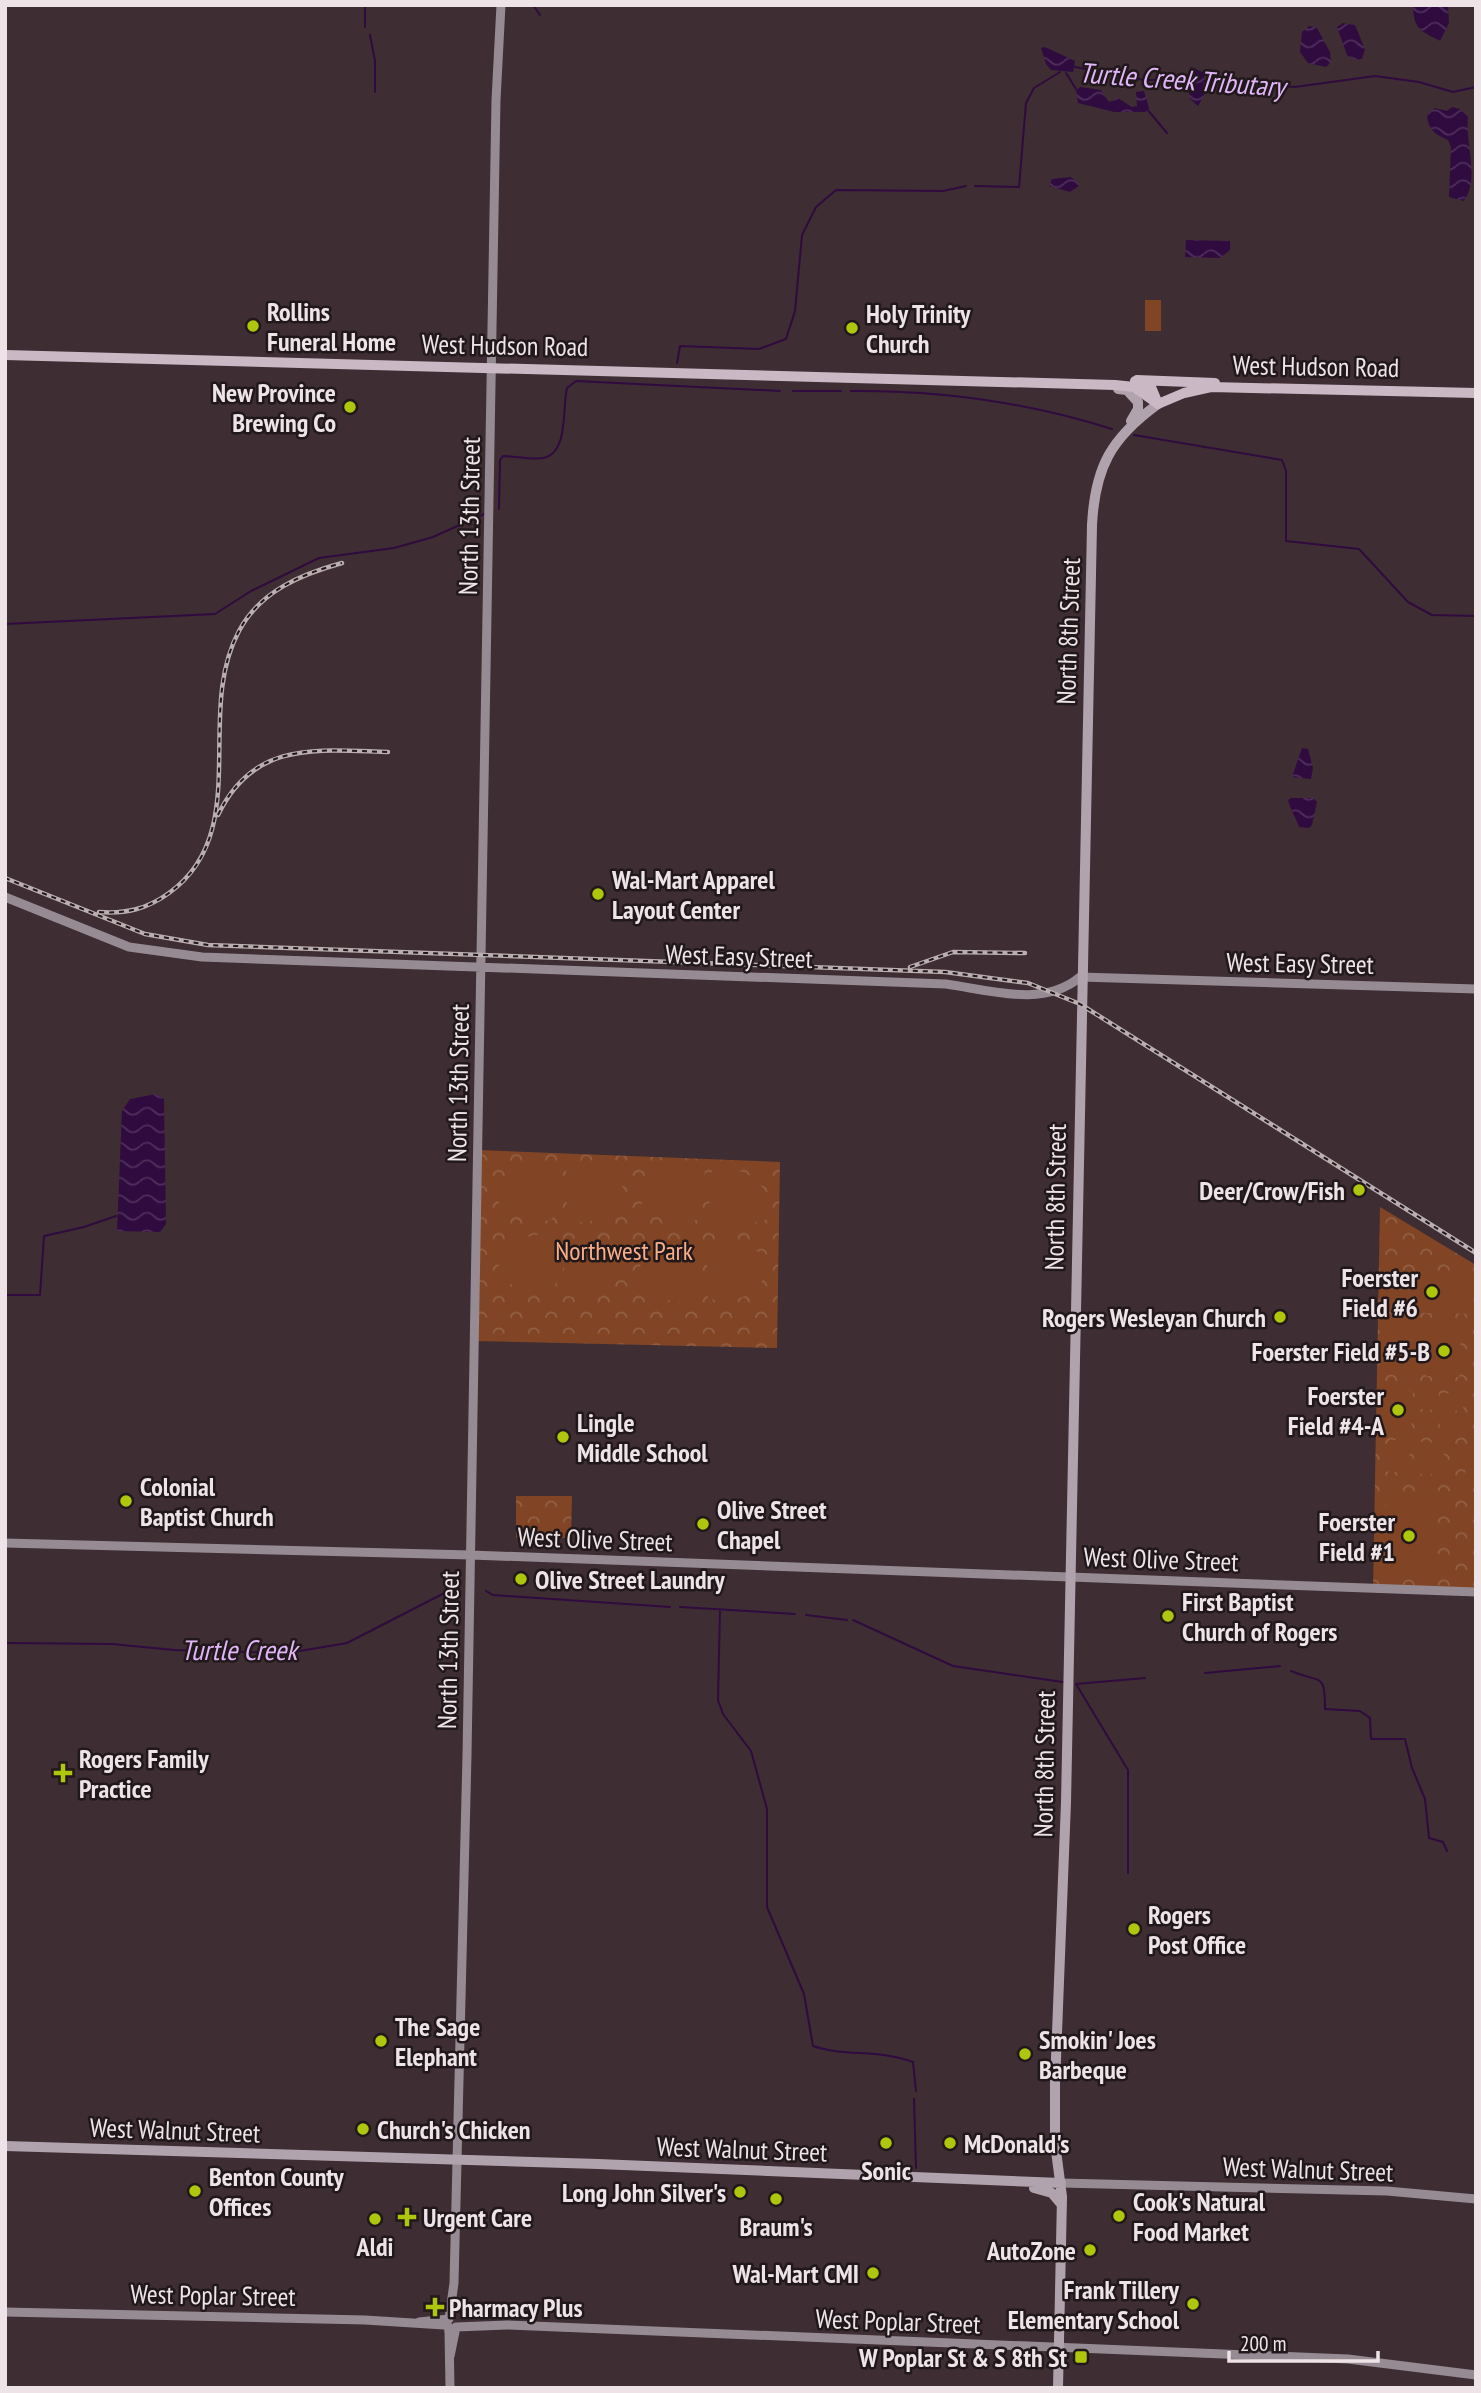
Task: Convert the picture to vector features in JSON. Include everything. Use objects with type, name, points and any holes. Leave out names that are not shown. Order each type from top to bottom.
[{"type":"highway","name":"West Hudson Road","points":[[5,355],[1125,386],[1141,391],[1158,404],[1197,389],[1228,386],[1476,393]]},
{"type":"highway","name":"West Hudson Road","points":[[1004,381],[1021,377],[1205,381],[1228,386]]},
{"type":"highway","points":[[1134,380],[1151,387],[1158,404]]},
{"type":"main road","name":"North 13th Street","points":[[450,2388],[471,1555],[496,100],[501,5]]},
{"type":"main road","name":"West Hudson Road","points":[[1004,381],[1024,387],[1127,390],[1134,394],[1138,409],[1125,430]]},
{"type":"main road","name":"North 8th Street","points":[[1058,2388],[1062,2205],[1057,2155],[1055,2084],[1066,1802],[1080,977],[1093,499],[1108,454],[1125,430],[1158,404]]},
{"type":"main road","name":"West Easy Street","points":[[5,897],[129,947],[155,953],[946,984],[1032,996],[1069,986],[1080,977],[1476,989]]},
{"type":"main road","name":"West Olive Street","points":[[5,1543],[471,1555],[1476,1592]]},
{"type":"main road","name":"West Walnut Street","points":[[5,2146],[1061,2183],[1387,2191],[1476,2199]]},
{"type":"main road","points":[[1039,2182],[1048,2177],[1057,2155]]},
{"type":"main road","points":[[989,2180],[1006,2186],[1044,2189],[1062,2205]]},
{"type":"main road","name":"West Poplar Street","points":[[5,2312],[452,2323],[1348,2359],[1476,2375]]},
{"type":"green space","points":[[1145,300],[1161,300],[1161,331],[1145,331]]},
{"type":"green space","name":"Northwest Park","points":[[478,1150],[780,1162],[777,1348],[475,1341]]},
{"type":"green space","points":[[541,1161],[559,1165],[558,1201],[552,1218],[544,1221],[533,1220],[499,1209],[501,1190],[509,1176],[522,1166]]},
{"type":"green space","points":[[588,1161],[617,1177],[628,1208],[591,1221],[571,1219],[567,1205],[566,1165]]},
{"type":"green space","points":[[683,1164],[705,1169],[702,1209],[692,1226],[678,1225],[641,1209],[645,1191],[653,1178],[665,1169]]},
{"type":"green space","points":[[723,1168],[743,1172],[758,1183],[767,1198],[769,1219],[733,1227],[722,1228],[715,1224],[711,1218],[710,1207],[712,1170]]},
{"type":"green space","points":[[1380,1207],[1476,1265],[1476,1591],[1373,1590]]},
{"type":"green space","points":[[535,1235],[550,1236],[554,1241],[557,1255],[555,1293],[531,1293],[521,1290],[512,1285],[500,1268],[497,1245]]},
{"type":"green space","points":[[575,1238],[589,1239],[625,1255],[618,1278],[612,1286],[596,1296],[585,1298],[562,1294],[565,1253]]},
{"type":"green space","points":[[677,1242],[696,1245],[700,1257],[700,1298],[676,1302],[666,1299],[650,1287],[645,1278],[639,1255]]},
{"type":"green space","points":[[716,1242],[730,1242],[768,1255],[763,1278],[751,1293],[732,1300],[708,1299],[707,1258]]},
{"type":"green space","name":"Foerster Field #6","points":[[1391,1270],[1474,1272],[1473,1314],[1390,1312]]},
{"type":"green space","points":[[1390,1324],[1422,1325],[1421,1375],[1388,1374]]},
{"type":"green space","name":"Foerster Field #5-B","points":[[1429,1325],[1461,1327],[1459,1377],[1426,1376]]},
{"type":"green space","name":"Foerster Field #4-A","points":[[1384,1389],[1413,1391],[1411,1432],[1382,1430]]},
{"type":"green space","points":[[1416,1391],[1439,1392],[1438,1410],[1415,1409]]},
{"type":"green space","points":[[1441,1393],[1464,1394],[1463,1411],[1440,1410]]},
{"type":"green space","points":[[1415,1412],[1439,1413],[1438,1432],[1415,1431]]},
{"type":"green space","points":[[1440,1413],[1463,1414],[1462,1433],[1440,1432]]},
{"type":"green space","points":[[1391,1440],[1410,1441],[1409,1469],[1406,1473],[1381,1471],[1381,1449]]},
{"type":"green space","points":[[1415,1441],[1437,1443],[1444,1450],[1444,1474],[1417,1474],[1413,1470]]},
{"type":"green space","points":[[1466,1448],[1476,1449],[1476,1479],[1465,1479]]},
{"type":"green space","name":"Foerster Field #1","points":[[1386,1495],[1434,1497],[1432,1576],[1384,1575]]},
{"type":"green space","points":[[516,1496],[572,1496],[571,1538],[516,1538]]},
{"type":"water","points":[[1413,5],[1448,5],[1449,23],[1440,41],[1419,28]]},
{"type":"water","points":[[1343,23],[1355,25],[1365,49],[1362,59],[1355,60],[1347,55],[1337,27]]},
{"type":"water","points":[[1309,26],[1317,28],[1330,52],[1331,62],[1326,67],[1308,63],[1300,52],[1302,32]]},
{"type":"water","points":[[1045,47],[1075,61],[1073,72],[1051,70],[1041,48]]},
{"type":"water","points":[[1191,67],[1205,73],[1203,87],[1206,92],[1198,106],[1190,99],[1186,77]]},
{"type":"water","points":[[1080,87],[1101,90],[1109,102],[1118,98],[1132,107],[1137,106],[1136,92],[1144,91],[1149,108],[1145,112],[1114,112],[1078,103],[1076,90]]},
{"type":"water","points":[[1452,107],[1460,109],[1468,117],[1472,171],[1469,192],[1464,201],[1449,197],[1451,147],[1448,140],[1433,130],[1427,115],[1435,108],[1447,111]]},
{"type":"water","points":[[1071,177],[1080,185],[1070,192],[1049,186],[1052,179]]},
{"type":"water","points":[[1186,240],[1230,241],[1230,250],[1220,258],[1185,257]]},
{"type":"water","points":[[1302,748],[1308,749],[1313,768],[1311,779],[1292,777]]},
{"type":"water","points":[[1313,798],[1317,802],[1309,828],[1299,827],[1289,804],[1288,800]]},
{"type":"water","points":[[156,1094],[164,1099],[166,1224],[160,1232],[117,1231],[122,1111],[130,1099]]},
{"type":"waterway","points":[[365,5],[365,27]]},
{"type":"waterway","points":[[533,5],[540,15]]},
{"type":"waterway","points":[[370,35],[375,61],[375,92]]},
{"type":"waterway","name":"Turtle Creek Tributary","points":[[1075,67],[1144,80],[1188,80]]},
{"type":"waterway","name":"Turtle Creek Tributary","points":[[975,186],[1019,187],[1026,103],[1034,88],[1060,72]]},
{"type":"waterway","points":[[1066,73],[1076,89]]},
{"type":"waterway","name":"Turtle Creek Tributary","points":[[1204,81],[1295,87],[1375,76],[1419,82],[1453,92],[1476,87]]},
{"type":"waterway","points":[[1147,109],[1167,133]]},
{"type":"waterway","name":"Turtle Creek Tributary","points":[[677,363],[680,346],[759,349],[786,339],[795,311],[802,235],[816,207],[836,190],[943,191],[966,186]]},
{"type":"waterway","name":"Turtle Creek Tributary","points":[[499,509],[500,460],[503,456],[543,458],[557,448],[563,429],[567,388],[576,381],[780,391]]},
{"type":"waterway","name":"Turtle Creek Tributary","points":[[793,391],[841,391]]},
{"type":"waterway","name":"Turtle Creek Tributary","points":[[851,391],[950,395],[1015,405],[1112,429]]},
{"type":"waterway","name":"Turtle Creek Tributary","points":[[1134,435],[1282,460],[1286,471],[1286,541],[1359,549],[1408,602],[1432,615],[1476,616]]},
{"type":"waterway","name":"Turtle Creek Tributary","points":[[5,624],[215,614],[251,591],[319,558],[394,548],[433,537],[484,514]]},
{"type":"waterway","name":"Turtle Creek Tributary","points":[[5,1295],[40,1295],[44,1236],[116,1216]]},
{"type":"waterway","name":"Turtle Creek","points":[[5,1643],[112,1644],[174,1650],[288,1653],[347,1643],[458,1586]]},
{"type":"waterway","name":"Turtle Creek","points":[[486,1591],[493,1595],[670,1607]]},
{"type":"waterway","name":"Turtle Creek","points":[[680,1607],[795,1614]]},
{"type":"waterway","name":"Turtle Creek Tributary","points":[[720,1609],[718,1700],[723,1714],[751,1751],[767,1809],[767,1907],[804,1994],[813,2046],[913,2062],[916,2091]]},
{"type":"waterway","name":"Turtle Creek","points":[[806,1615],[847,1620]]},
{"type":"waterway","name":"Turtle Creek","points":[[853,1620],[953,1666],[1063,1682]]},
{"type":"waterway","name":"Turtle Creek","points":[[1205,1673],[1280,1666]]},
{"type":"waterway","name":"Turtle Creek","points":[[1291,1671],[1322,1684],[1325,1709],[1360,1711],[1370,1718],[1371,1739],[1405,1739],[1412,1768],[1425,1799],[1429,1838],[1443,1842],[1447,1851]]},
{"type":"waterway","name":"Turtle Creek","points":[[1076,1684],[1145,1678]]},
{"type":"waterway","points":[[1076,1684],[1128,1770],[1128,1873]]},
{"type":"waterway","name":"Turtle Creek Tributary","points":[[914,2099],[916,2168]]},
{"type":"railway","points":[[99,912],[127,911],[153,903],[169,893],[195,868],[209,838],[217,805],[221,698],[227,664],[239,631],[258,605],[283,586],[342,563]]},
{"type":"railway","points":[[218,815],[233,791],[250,773],[269,762],[313,751],[388,752]]},
{"type":"railway","points":[[5,878],[145,934],[208,945],[945,972],[1028,983],[1080,1004],[1476,1253]]},
{"type":"railway","points":[[910,967],[953,952],[1025,953]]},
{"type":"place","name":"Rollins Funeral Home","points":[[253,326]]},
{"type":"place","name":"Holy Trinity Church","points":[[852,328]]},
{"type":"place","name":"New Province Brewing Co","points":[[350,407]]},
{"type":"place","name":"Wal-Mart Apparel Layout Center","points":[[598,894]]},
{"type":"place","name":"Deer/Crow/Fish","points":[[1359,1190]]},
{"type":"place","name":"Foerster Field #6","points":[[1432,1292]]},
{"type":"place","name":"Rogers Wesleyan Church","points":[[1280,1317]]},
{"type":"place","name":"Foerster Field #5-B","points":[[1444,1351]]},
{"type":"place","name":"Foerster Field #4-A","points":[[1398,1410]]},
{"type":"place","name":"Lingle Middle School","points":[[563,1437]]},
{"type":"place","name":"Colonial Baptist Church","points":[[126,1501]]},
{"type":"place","name":"Olive Street Chapel","points":[[703,1524]]},
{"type":"place","name":"Foerster Field #1","points":[[1409,1536]]},
{"type":"place","name":"Olive Street Laundry","points":[[521,1579]]},
{"type":"place","name":"First Baptist Church of Rogers","points":[[1168,1616]]},
{"type":"place","name":"Rogers Family Practice","points":[[63,1773]]},
{"type":"place","name":"Rogers Post Office","points":[[1134,1929]]},
{"type":"place","name":"The Sage Elephant","points":[[381,2041]]},
{"type":"place","name":"Smokin' Joes Barbeque","points":[[1025,2054]]},
{"type":"place","name":"Church's Chicken","points":[[363,2129]]},
{"type":"place","name":"Sonic","points":[[886,2143]]},
{"type":"place","name":"McDonald's","points":[[950,2143]]},
{"type":"place","name":"Benton County Offices","points":[[195,2191]]},
{"type":"place","name":"Long John Silver's","points":[[740,2192]]},
{"type":"place","name":"Braum's","points":[[776,2199]]},
{"type":"place","name":"Cook's Natural Food Market","points":[[1119,2216]]},
{"type":"place","name":"Urgent Care","points":[[407,2217]]},
{"type":"place","name":"Aldi","points":[[375,2219]]},
{"type":"place","name":"AutoZone","points":[[1090,2250]]},
{"type":"place","name":"Wal-Mart CMI","points":[[873,2273]]},
{"type":"place","name":"Frank Tillery Elementary School","points":[[1193,2304]]},
{"type":"place","name":"Pharmacy Plus","points":[[435,2307]]},
{"type":"place","name":"W Poplar St & S 8th St","points":[[1081,2357]]}]
